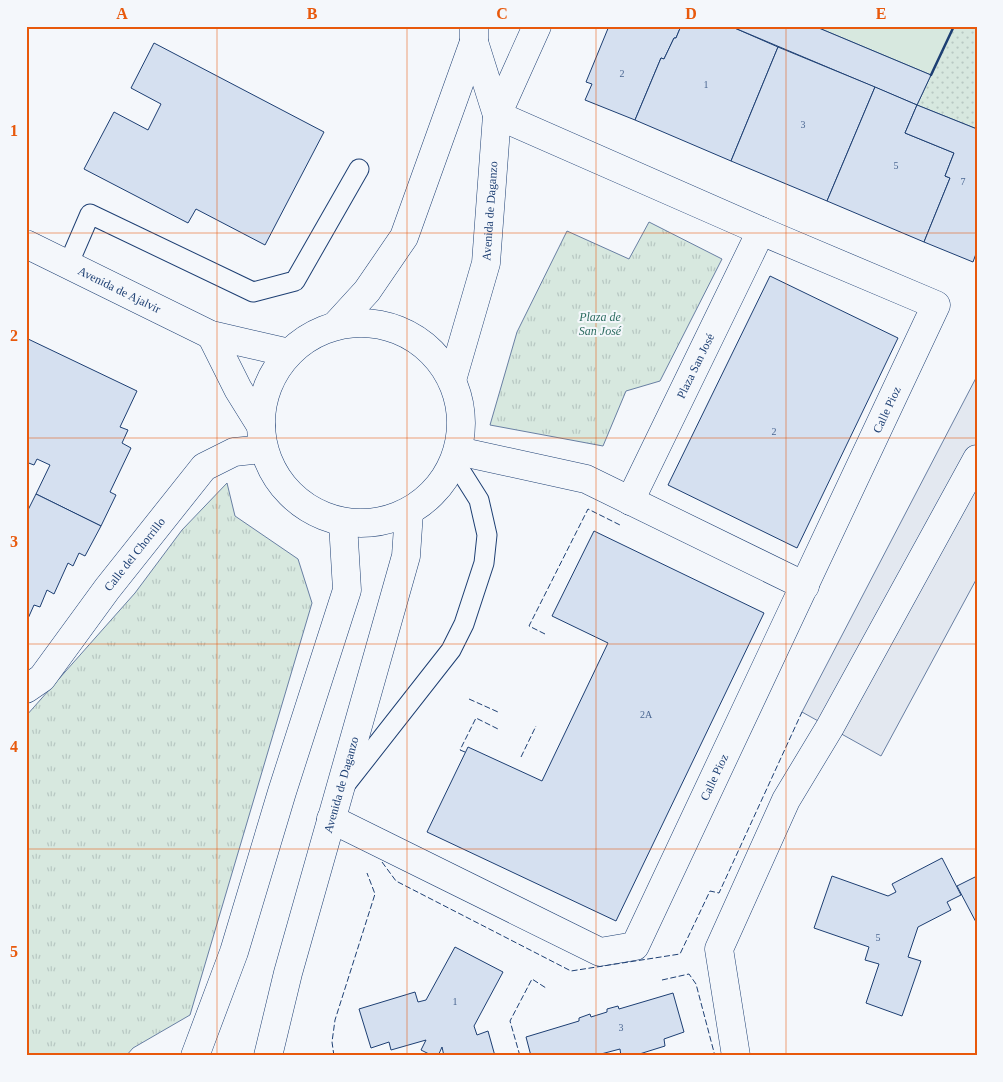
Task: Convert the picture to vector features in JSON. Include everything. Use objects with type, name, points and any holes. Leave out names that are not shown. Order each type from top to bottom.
[{"type":"street","points":[[537,26],[498,115],[761,231]]},
{"type":"street","name":"Avenida de Daganzo","points":[[452,380],[486,263],[498,115],[474,34]]},
{"type":"street","name":"Avenida de Daganzo","points":[[335,326],[367,291],[404,237],[474,34]]},
{"type":"street","name":"Calle Pioz","points":[[331,819],[600,952],[635,946],[936,305],[761,231]]},
{"type":"street","name":"Plaza San José","points":[[630,501],[761,231]]},
{"type":"street","name":"Avenida de Ajalvir","points":[[26,244],[212,335],[289,353]]},
{"type":"street","points":[[212,335],[262,437],[284,488],[311,510],[343,523],[376,523],[409,512],[436,491],[456,457],[461,435],[460,407],[452,380],[432,352],[404,332],[370,323],[335,326],[310,336],[289,353],[273,374],[264,399],[262,437]]},
{"type":"street","name":"Calle del Chorrillo","points":[[26,689],[42,678],[107,589],[204,467],[262,437]]},
{"type":"street","points":[[456,457],[586,479],[805,586]]},
{"type":"street","points":[[736,1056],[719,949],[786,800],[830,727],[977,459]]},
{"type":"street","name":"Avenida de Daganzo","points":[[268,1056],[288,973],[406,556],[409,512]]},
{"type":"street","points":[[194,1056],[234,952],[282,792],[347,590],[343,523]]},
{"type":"lane","points":[[68,265],[90,214],[253,292],[295,281],[359,169]]},
{"type":"lane","points":[[340,791],[451,650],[464,624],[484,563],[487,535],[479,500],[456,457]]},
{"type":"green space","points":[[814,26],[954,26],[931,75]]},
{"type":"green space","points":[[954,26],[970,26],[977,29],[977,129],[917,105]]},
{"type":"green space","name":"Plaza de San José","points":[[649,222],[722,259],[660,381],[626,391],[603,446],[490,425],[517,332],[567,231],[629,259]]},
{"type":"green space","points":[[227,483],[235,516],[298,559],[312,603],[190,1015],[133,1048],[126,1056],[26,1056],[26,716],[135,593],[182,530]]},
{"type":"shaded area","points":[[977,376],[977,578],[881,756],[802,712]]},
{"type":"building","points":[[609,26],[681,26],[664,59],[661,58],[635,120],[585,100],[592,84],[586,82]]},
{"type":"building","points":[[681,26],[730,26],[778,47],[731,161],[635,120],[661,58],[664,59]]},
{"type":"building","points":[[730,26],[814,26],[931,75],[917,105]]},
{"type":"building","points":[[154,43],[324,132],[265,245],[196,209],[188,223],[84,169],[114,112],[148,130],[161,104],[131,88]]},
{"type":"building","points":[[778,47],[875,87],[827,201],[731,161]]},
{"type":"building","points":[[875,87],[917,105],[905,133],[954,153],[945,176],[950,178],[924,242],[827,201]]},
{"type":"building","points":[[917,105],[977,129],[977,251],[973,262],[924,242],[950,178],[945,176],[954,153],[905,133]]},
{"type":"building","points":[[770,276],[898,338],[797,548],[668,485]]},
{"type":"building","points":[[26,338],[137,391],[120,427],[128,430],[122,443],[131,448],[110,492],[116,495],[101,526],[36,494],[50,465],[37,459],[34,465],[26,462]]},
{"type":"building","points":[[36,494],[101,526],[85,556],[79,553],[73,566],[68,563],[54,594],[47,590],[40,607],[34,605],[26,623],[26,514]]},
{"type":"building","points":[[594,531],[764,613],[616,921],[427,832],[468,747],[542,781],[608,643],[552,616]]},
{"type":"building","points":[[942,858],[961,895],[947,902],[951,910],[918,927],[908,957],[921,961],[902,1016],[866,1003],[879,964],[865,960],[869,947],[814,928],[832,876],[888,896],[896,892],[892,884]]},
{"type":"building","points":[[977,876],[977,924],[957,886]]},
{"type":"building","points":[[455,947],[503,972],[474,1026],[477,1035],[488,1031],[495,1056],[444,1056],[442,1047],[438,1056],[433,1056],[421,1050],[426,1040],[391,1050],[389,1042],[371,1048],[359,1009],[415,992],[418,1002],[426,1000]]},
{"type":"building","points":[[673,993],[684,1032],[664,1039],[665,1046],[633,1056],[621,1056],[620,1049],[601,1054],[601,1056],[531,1056],[526,1037],[579,1021],[579,1018],[590,1014],[591,1017],[607,1012],[607,1009],[618,1006],[619,1009]]},
{"type":"fence","points":[[545,634],[529,626],[588,509],[620,525]]},
{"type":"fence","points":[[469,699],[498,712]]},
{"type":"fence","points":[[382,862],[396,881],[571,971],[680,954],[710,891],[719,893],[802,712]]},
{"type":"fence","points":[[465,752],[460,750],[476,718],[500,730]]},
{"type":"fence","points":[[521,757],[536,726]]},
{"type":"fence","points":[[334,1056],[332,1042],[335,1020],[375,894],[367,873]]},
{"type":"fence","points":[[662,980],[689,974],[696,984],[715,1056]]},
{"type":"fence","points":[[520,1056],[510,1021],[532,979],[546,988]]},
{"type":"wall","points":[[931,75],[954,26]]}]
